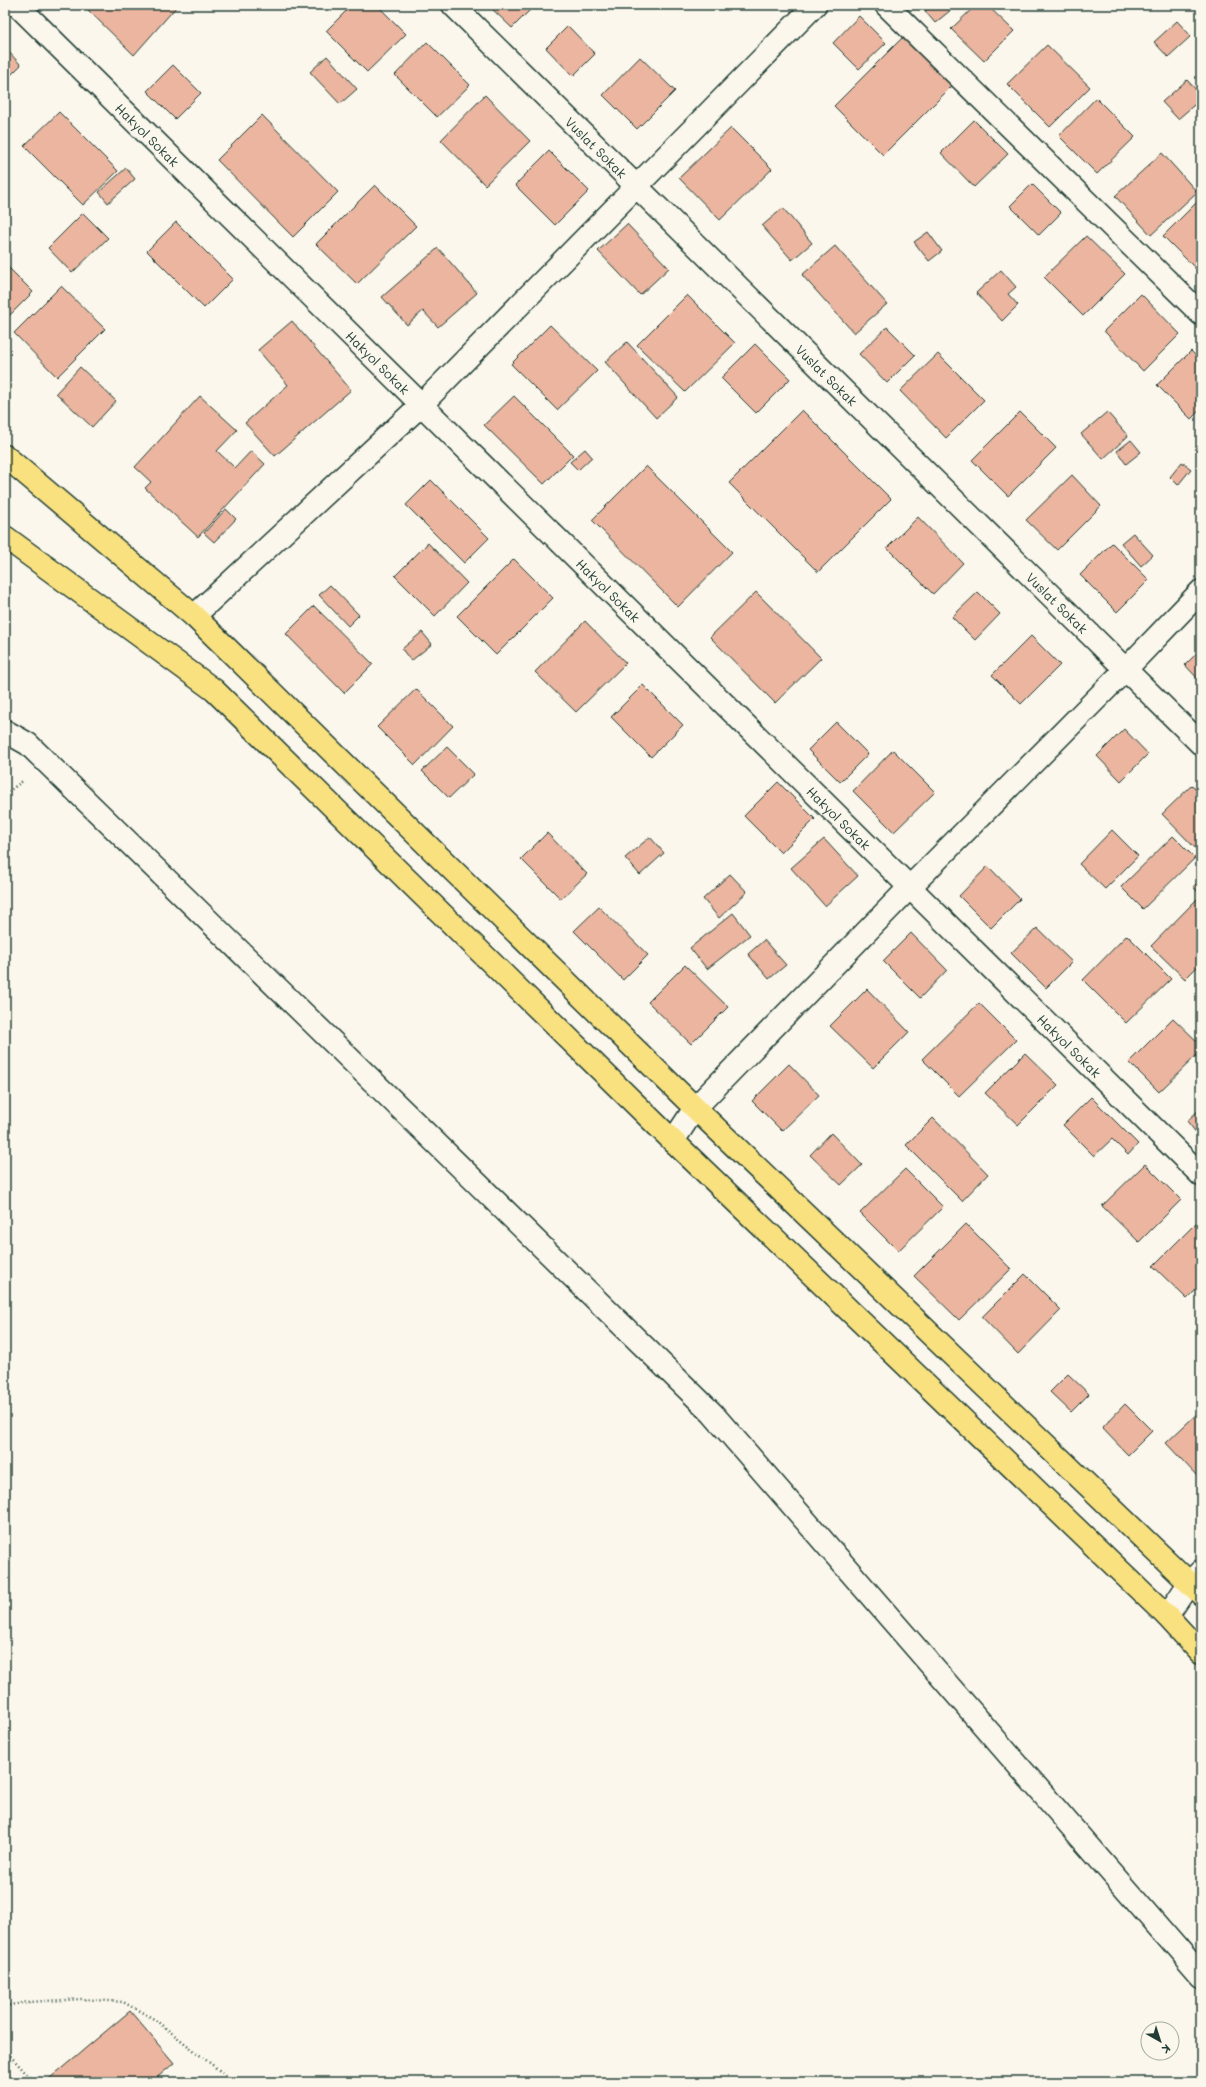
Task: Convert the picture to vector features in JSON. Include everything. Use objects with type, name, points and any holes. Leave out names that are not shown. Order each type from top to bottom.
[{"type":"main road","points":[[5,456],[194,616],[695,1108],[1197,1583]]},
{"type":"main road","points":[[5,538],[214,690],[673,1141],[1167,1616],[1201,1653]]},
{"type":"street","name":"Hakyol Sokak","points":[[17,5],[1201,1175]]},
{"type":"street","name":"Vuslat Sokak","points":[[453,5],[1201,744]]},
{"type":"street","points":[[194,616],[421,405],[815,5]]},
{"type":"street","points":[[886,5],[1201,314]]},
{"type":"street","points":[[673,1141],[695,1108],[1201,591]]},
{"type":"street","points":[[5,732],[28,744],[712,1413],[1201,1976]]},
{"type":"street","points":[[1167,1616],[1197,1583]]},
{"type":"path","points":[[5,2006],[27,2002],[82,1998],[123,2002],[154,2019],[234,2082]]},
{"type":"path","points":[[5,2050],[34,2082]]},
{"type":"building","points":[[83,5],[178,5],[134,55]]},
{"type":"building","points":[[352,5],[377,5],[406,34],[367,72],[326,31]]},
{"type":"building","points":[[488,5],[535,5],[512,28]]},
{"type":"building","points":[[932,5],[957,5],[935,23],[925,11]]},
{"type":"building","points":[[976,5],[987,5],[1014,31],[984,61],[951,29]]},
{"type":"building","points":[[859,16],[886,43],[859,69],[833,43]]},
{"type":"building","points":[[1177,21],[1191,36],[1168,57],[1154,42]]},
{"type":"building","points":[[568,26],[595,54],[573,76],[546,48]]},
{"type":"building","points":[[904,36],[953,85],[883,155],[834,106]]},
{"type":"building","points":[[427,42],[470,85],[437,117],[395,75]]},
{"type":"building","points":[[1047,45],[1090,87],[1050,127],[1007,84]]},
{"type":"building","points":[[5,48],[21,65],[5,81]]},
{"type":"building","points":[[327,56],[357,89],[340,104],[310,72]]},
{"type":"building","points":[[640,57],[675,91],[637,129],[603,95]]},
{"type":"building","points":[[173,65],[201,93],[175,119],[147,91]]},
{"type":"building","points":[[1187,80],[1201,95],[1201,99],[1178,119],[1162,102]]},
{"type":"building","points":[[485,95],[530,141],[485,185],[441,140]]},
{"type":"building","points":[[1096,98],[1135,137],[1097,174],[1059,136]]},
{"type":"building","points":[[59,112],[118,171],[83,205],[24,146]]},
{"type":"building","points":[[262,115],[338,192],[293,237],[217,160]]},
{"type":"building","points":[[974,120],[1008,154],[974,187],[941,153]]},
{"type":"building","points":[[731,128],[772,169],[720,220],[679,178]]},
{"type":"building","points":[[549,151],[589,191],[555,225],[515,185]]},
{"type":"building","points":[[1162,153],[1197,192],[1151,235],[1115,196]]},
{"type":"building","points":[[126,168],[135,179],[108,203],[99,192]]},
{"type":"building","points":[[1032,184],[1061,213],[1039,235],[1010,206]]},
{"type":"building","points":[[375,185],[416,226],[357,284],[316,244]]},
{"type":"building","points":[[1197,202],[1201,206],[1201,274],[1163,236]]},
{"type":"building","points":[[783,208],[812,243],[792,260],[762,226]]},
{"type":"building","points":[[83,213],[108,238],[72,273],[48,248]]},
{"type":"building","points":[[176,222],[233,279],[204,308],[147,251]]},
{"type":"building","points":[[627,224],[669,268],[640,295],[598,251]]},
{"type":"building","points":[[928,232],[942,251],[929,261],[914,242]]},
{"type":"building","points":[[1086,236],[1125,274],[1083,316],[1044,277]]},
{"type":"building","points":[[835,246],[887,304],[854,333],[802,275]]},
{"type":"building","points":[[438,248],[477,293],[438,327],[423,311],[407,325],[382,297]]},
{"type":"building","points":[[5,264],[33,292],[5,320]]},
{"type":"building","points":[[1001,270],[1016,287],[1008,294],[1018,305],[1002,321],[976,293]]},
{"type":"building","points":[[61,286],[105,329],[57,377],[14,333]]},
{"type":"building","points":[[1141,294],[1180,334],[1143,371],[1104,331]]},
{"type":"building","points":[[687,295],[735,343],[685,392],[637,345]]},
{"type":"building","points":[[292,321],[351,390],[275,456],[245,423],[288,385],[258,350]]},
{"type":"building","points":[[550,325],[597,371],[557,410],[511,364]]},
{"type":"building","points":[[887,327],[915,355],[887,383],[859,354]]},
{"type":"building","points":[[627,342],[678,397],[656,418],[605,362]]},
{"type":"building","points":[[755,344],[790,379],[756,413],[721,378]]},
{"type":"building","points":[[1191,351],[1201,361],[1201,409],[1191,419],[1157,385]]},
{"type":"building","points":[[938,354],[984,400],[946,438],[900,391]]},
{"type":"building","points":[[80,367],[116,401],[92,427],[56,393]]},
{"type":"building","points":[[200,396],[237,430],[217,451],[235,468],[251,451],[265,464],[198,537],[145,488],[151,482],[135,467]]},
{"type":"building","points":[[514,396],[573,455],[544,484],[484,425]]},
{"type":"building","points":[[802,410],[891,499],[818,572],[729,483]]},
{"type":"building","points":[[1020,412],[1056,448],[1008,496],[972,460]]},
{"type":"building","points":[[1107,412],[1128,436],[1103,459],[1081,434]]},
{"type":"building","points":[[1131,440],[1141,452],[1126,464],[1117,451]]},
{"type":"building","points":[[585,449],[592,457],[578,470],[570,462]]},
{"type":"building","points":[[1182,462],[1191,469],[1178,485],[1170,477]]},
{"type":"building","points":[[646,466],[732,552],[678,607],[592,520]]},
{"type":"building","points":[[1072,475],[1101,506],[1057,550],[1026,520]]},
{"type":"building","points":[[431,480],[489,538],[464,563],[406,505]]},
{"type":"building","points":[[226,509],[236,519],[214,542],[204,533]]},
{"type":"building","points":[[918,517],[963,563],[933,594],[887,548]]},
{"type":"building","points":[[1133,533],[1153,555],[1141,566],[1121,543]]},
{"type":"building","points":[[428,543],[467,583],[435,616],[395,576]]},
{"type":"building","points":[[1112,543],[1149,580],[1117,612],[1080,575]]},
{"type":"building","points":[[514,559],[553,598],[496,655],[457,616]]},
{"type":"building","points":[[330,585],[359,615],[348,626],[319,595]]},
{"type":"building","points":[[756,592],[821,658],[775,703],[710,637]]},
{"type":"building","points":[[978,592],[1000,614],[975,640],[952,617]]},
{"type":"building","points":[[314,606],[373,664],[344,693],[286,634]]},
{"type":"building","points":[[585,621],[626,663],[576,712],[535,672]]},
{"type":"building","points":[[422,632],[432,644],[411,661],[402,649]]},
{"type":"building","points":[[1031,636],[1060,665],[1021,704],[992,675]]},
{"type":"building","points":[[1201,649],[1201,682],[1185,665]]},
{"type":"building","points":[[643,685],[683,725],[651,757],[611,717]]},
{"type":"building","points":[[416,689],[453,726],[415,765],[377,727]]},
{"type":"building","points":[[836,722],[868,754],[840,782],[808,750]]},
{"type":"building","points":[[1124,729],[1148,754],[1121,781],[1097,756]]},
{"type":"building","points":[[447,747],[474,774],[449,798],[422,771]]},
{"type":"building","points":[[893,750],[935,792],[894,832],[853,791]]},
{"type":"building","points":[[778,782],[815,819],[781,853],[744,816]]},
{"type":"building","points":[[1192,785],[1201,794],[1201,846],[1197,850],[1162,814]]},
{"type":"building","points":[[1112,830],[1138,856],[1105,889],[1079,864]]},
{"type":"building","points":[[547,833],[587,874],[561,899],[521,859]]},
{"type":"building","points":[[1173,836],[1195,858],[1143,909],[1121,887]]},
{"type":"building","points":[[650,837],[664,853],[640,875],[625,858]]},
{"type":"building","points":[[824,839],[858,876],[825,906],[791,868]]},
{"type":"building","points":[[988,866],[1020,899],[991,928],[959,896]]},
{"type":"building","points":[[730,874],[747,892],[719,918],[703,899]]},
{"type":"building","points":[[1201,879],[1201,895],[1193,887]]},
{"type":"building","points":[[1197,899],[1201,903],[1201,963],[1185,979],[1151,946]]},
{"type":"building","points":[[599,907],[648,955],[623,980],[574,931]]},
{"type":"building","points":[[733,913],[750,935],[707,969],[690,948]]},
{"type":"building","points":[[1037,928],[1072,962],[1046,988],[1011,953]]},
{"type":"building","points":[[911,933],[947,970],[920,998],[883,961]]},
{"type":"building","points":[[1127,935],[1171,979],[1126,1023],[1083,980]]},
{"type":"building","points":[[764,940],[786,965],[769,979],[748,954]]},
{"type":"building","points":[[685,965],[728,1007],[691,1044],[648,1002]]},
{"type":"building","points":[[867,989],[909,1032],[873,1068],[830,1026]]},
{"type":"building","points":[[979,1003],[1016,1040],[959,1096],[922,1059]]},
{"type":"building","points":[[1173,1018],[1201,1045],[1201,1051],[1159,1092],[1129,1062]]},
{"type":"building","points":[[1025,1053],[1058,1085],[1018,1125],[985,1093]]},
{"type":"building","points":[[789,1064],[819,1095],[782,1131],[752,1101]]},
{"type":"building","points":[[1091,1097],[1138,1144],[1128,1155],[1112,1139],[1094,1156],[1063,1125]]},
{"type":"building","points":[[1201,1108],[1201,1139],[1187,1121]]},
{"type":"building","points":[[933,1118],[988,1174],[962,1201],[906,1145]]},
{"type":"building","points":[[831,1133],[862,1165],[841,1185],[810,1155]]},
{"type":"building","points":[[1145,1164],[1181,1200],[1139,1242],[1102,1206]]},
{"type":"building","points":[[905,1169],[943,1207],[898,1251],[860,1213]]},
{"type":"building","points":[[1198,1221],[1201,1224],[1201,1285],[1187,1299],[1153,1266]]},
{"type":"building","points":[[966,1224],[1011,1269],[959,1320],[914,1276]]},
{"type":"building","points":[[1025,1274],[1061,1310],[1018,1354],[982,1317]]},
{"type":"building","points":[[1068,1374],[1089,1394],[1071,1412],[1050,1392]]},
{"type":"building","points":[[1125,1404],[1152,1431],[1128,1455],[1102,1428]]},
{"type":"building","points":[[1201,1410],[1201,1474],[1198,1477],[1166,1443]]},
{"type":"building","points":[[130,2011],[174,2063],[152,2082],[53,2082],[50,2078]]}]
